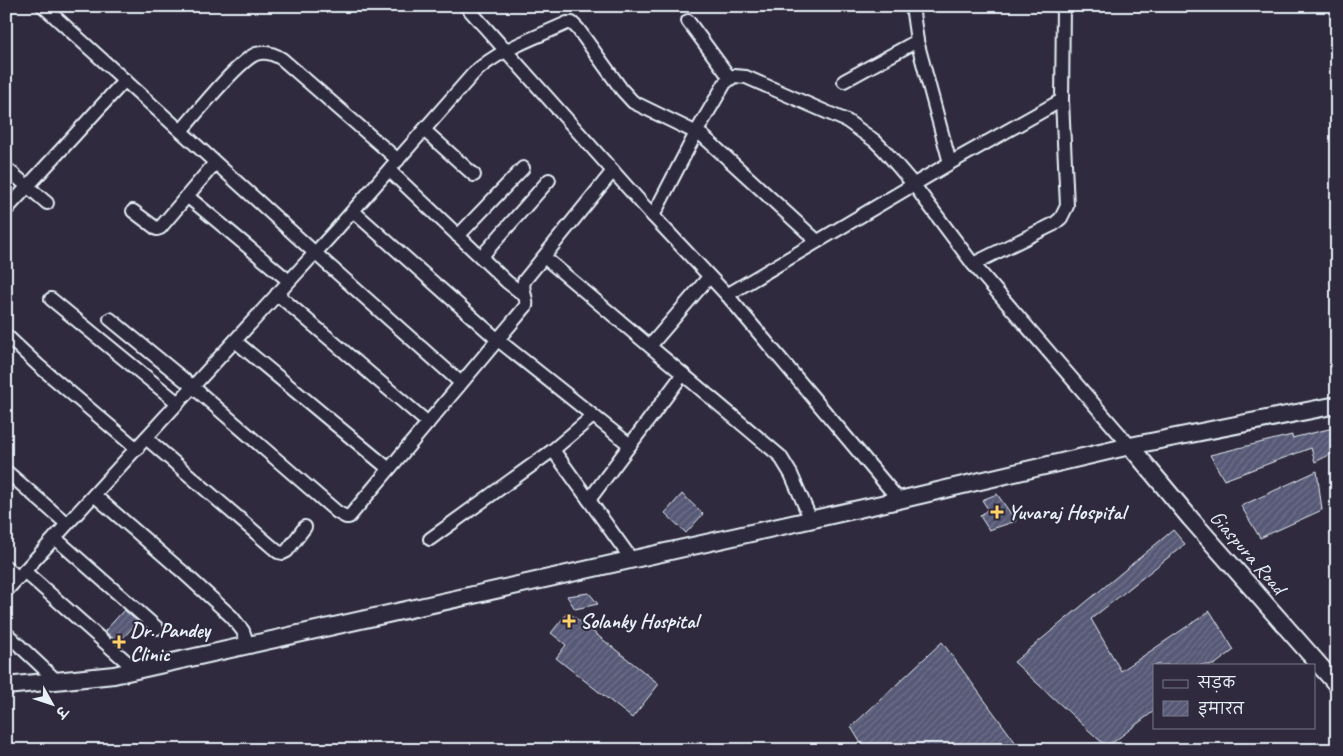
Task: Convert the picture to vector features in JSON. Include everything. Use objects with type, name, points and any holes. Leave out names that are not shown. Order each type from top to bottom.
[{"type":"street","points":[[43,6],[315,253],[462,383]]},
{"type":"street","points":[[466,6],[653,216],[727,295],[900,500]]},
{"type":"street","points":[[912,6],[917,41],[950,163]]},
{"type":"street","points":[[973,264],[1054,224],[1064,213],[1067,206],[1062,100],[1063,6]]},
{"type":"street","points":[[688,20],[730,78]]},
{"type":"street","points":[[6,591],[289,282],[479,69],[506,50],[567,23],[572,23],[578,29],[622,90],[633,102],[642,108],[697,132],[717,148],[816,241]]},
{"type":"street","points":[[844,81],[917,41]]},
{"type":"street","points":[[180,131],[238,67],[256,54],[265,52],[282,59],[398,160]]},
{"type":"street","points":[[653,216],[697,132],[730,78],[734,76],[746,77],[847,121],[875,141],[914,184],[973,264],[1130,446]]},
{"type":"street","points":[[6,210],[85,126],[125,80]]},
{"type":"street","points":[[727,295],[950,163],[1062,100]]},
{"type":"street","points":[[424,130],[474,175]]},
{"type":"street","points":[[133,211],[157,229],[162,226],[216,163]]},
{"type":"street","points":[[6,168],[46,203]]},
{"type":"street","points":[[458,236],[523,168]]},
{"type":"street","points":[[389,170],[507,282],[524,295]]},
{"type":"street","points":[[110,319],[193,387],[337,512],[346,517],[351,514],[526,306],[527,302],[522,288],[524,281],[613,171]]},
{"type":"street","points":[[481,257],[549,180]]},
{"type":"street","points":[[187,196],[289,282]]},
{"type":"street","points":[[353,210],[498,340],[630,445]]},
{"type":"street","points":[[544,257],[780,456],[792,474],[811,520]]},
{"type":"street","points":[[650,346],[709,277]]},
{"type":"street","points":[[277,294],[428,423]]},
{"type":"street","points":[[51,299],[178,403]]},
{"type":"street","points":[[6,335],[39,366],[137,449]]},
{"type":"street","points":[[235,341],[389,469]]},
{"type":"street","points":[[589,500],[683,374]]},
{"type":"street","points":[[6,686],[114,675],[900,500],[1130,446],[1337,405]]},
{"type":"street","points":[[430,539],[553,450],[593,416]]},
{"type":"street","points":[[146,438],[278,552],[288,551],[305,526]]},
{"type":"street","name":"Giaspura Road","points":[[1130,446],[1190,518],[1337,685]]},
{"type":"street","points":[[553,450],[632,560]]},
{"type":"street","points":[[6,471],[67,524]]},
{"type":"street","points":[[94,495],[184,572],[232,617],[243,631],[248,645]]},
{"type":"street","points":[[54,538],[157,628]]},
{"type":"street","points":[[6,567],[21,575],[136,670]]},
{"type":"street","points":[[6,633],[57,681]]},
{"type":"building","points":[[1337,427],[1337,451],[1315,462],[1311,448],[1224,480],[1210,455],[1292,435],[1292,438]]},
{"type":"building","points":[[1317,471],[1322,510],[1260,538],[1241,506]]},
{"type":"building","points":[[682,494],[703,514],[686,533],[665,513]]},
{"type":"building","points":[[997,494],[1016,521],[989,530],[980,516],[988,509],[982,500]]},
{"type":"building","points":[[1173,530],[1185,544],[1091,619],[1121,671],[1210,611],[1234,650],[1215,664],[1153,664],[1153,712],[1107,747],[1014,662]]},
{"type":"building","points":[[589,593],[598,604],[575,609],[567,596]]},
{"type":"building","points":[[124,610],[138,622],[118,643],[105,631]]},
{"type":"building","points":[[568,612],[659,684],[632,718],[556,658],[566,645],[551,633]]},
{"type":"building","points":[[942,642],[1021,750],[865,750],[851,727]]},
{"type":"place","name":"Yuvaraj Hospital","points":[[997,512]]},
{"type":"place","name":"Solanky Hospital","points":[[569,621]]},
{"type":"place","name":"Dr. Pandey Clinic","points":[[119,642]]}]
